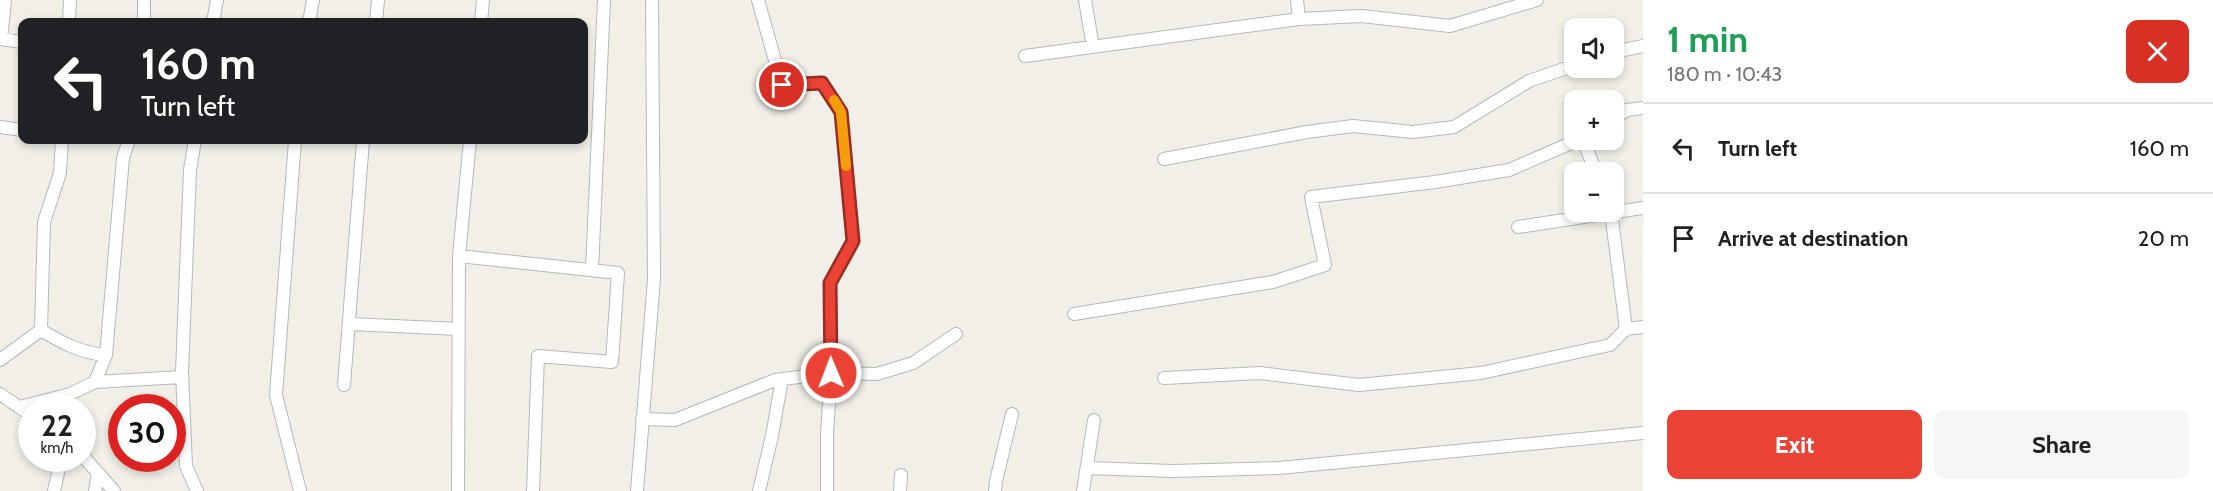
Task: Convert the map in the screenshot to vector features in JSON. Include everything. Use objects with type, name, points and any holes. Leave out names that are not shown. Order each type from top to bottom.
[{"type":"street","points":[[5,0],[0,39],[18,41]]},
{"type":"street","points":[[69,18],[70,0]]},
{"type":"street","points":[[144,0],[144,18]]},
{"type":"street","points":[[214,18],[217,0]]},
{"type":"street","points":[[310,18],[313,0]]},
{"type":"street","points":[[376,18],[378,0]]},
{"type":"street","points":[[481,18],[483,0]]},
{"type":"street","points":[[592,270],[604,0]]},
{"type":"street","points":[[637,491],[654,279],[652,0]]},
{"type":"street","points":[[758,0],[782,85],[822,83],[841,112],[853,241],[830,283],[831,373],[827,433],[827,491]]},
{"type":"street","points":[[1084,0],[1093,47]]},
{"type":"street","points":[[1297,0],[1299,19]]},
{"type":"street","points":[[1025,56],[1299,19],[1362,16],[1450,26],[1537,0]]},
{"type":"street","points":[[1624,50],[1643,46]]},
{"type":"street","points":[[1164,159],[1307,132],[1353,126],[1413,132],[1454,127],[1529,81],[1564,69]]},
{"type":"street","points":[[1624,112],[1643,108]]},
{"type":"street","points":[[0,127],[18,129]]},
{"type":"street","points":[[41,330],[44,222],[60,173],[62,144]]},
{"type":"street","points":[[95,382],[106,355],[123,158],[128,144]]},
{"type":"street","points":[[194,144],[190,170],[182,377],[186,466],[197,491]]},
{"type":"street","points":[[294,144],[276,396],[300,491]]},
{"type":"street","points":[[344,385],[363,144]]},
{"type":"street","points":[[458,491],[459,256],[470,144]]},
{"type":"street","points":[[1074,314],[1273,282],[1325,265],[1311,197],[1435,182],[1509,170],[1564,146]]},
{"type":"street","points":[[1624,211],[1643,208]]},
{"type":"street","points":[[1518,227],[1564,220]]},
{"type":"street","points":[[1613,222],[1626,329]]},
{"type":"street","points":[[459,256],[618,273],[612,362],[538,356],[533,491]]},
{"type":"street","points":[[350,324],[459,329]]},
{"type":"street","points":[[1164,378],[1260,374],[1359,385],[1481,373],[1610,345],[1626,329],[1643,327]]},
{"type":"street","points":[[41,330],[63,344],[87,353],[106,355]]},
{"type":"street","points":[[0,360],[41,330]]},
{"type":"street","points":[[642,419],[675,420],[775,380],[831,373],[877,374],[913,363],[956,334]]},
{"type":"street","points":[[70,394],[95,382],[182,377]]},
{"type":"street","points":[[759,491],[782,379]]},
{"type":"street","points":[[0,394],[18,406]]},
{"type":"street","points":[[995,491],[1012,414]]},
{"type":"street","points":[[1083,491],[1094,420]]},
{"type":"street","points":[[1087,468],[1173,471],[1279,468],[1643,433]]},
{"type":"street","points":[[96,471],[114,491]]},
{"type":"street","points":[[54,491],[58,472]]},
{"type":"street","points":[[95,491],[98,473]]},
{"type":"street","points":[[900,491],[901,475]]},
{"type":"slow traffic","points":[[834,100],[841,112],[846,166]]},
{"type":"route","points":[[782,85],[822,83],[841,112],[853,241],[830,283],[831,373]]}]
